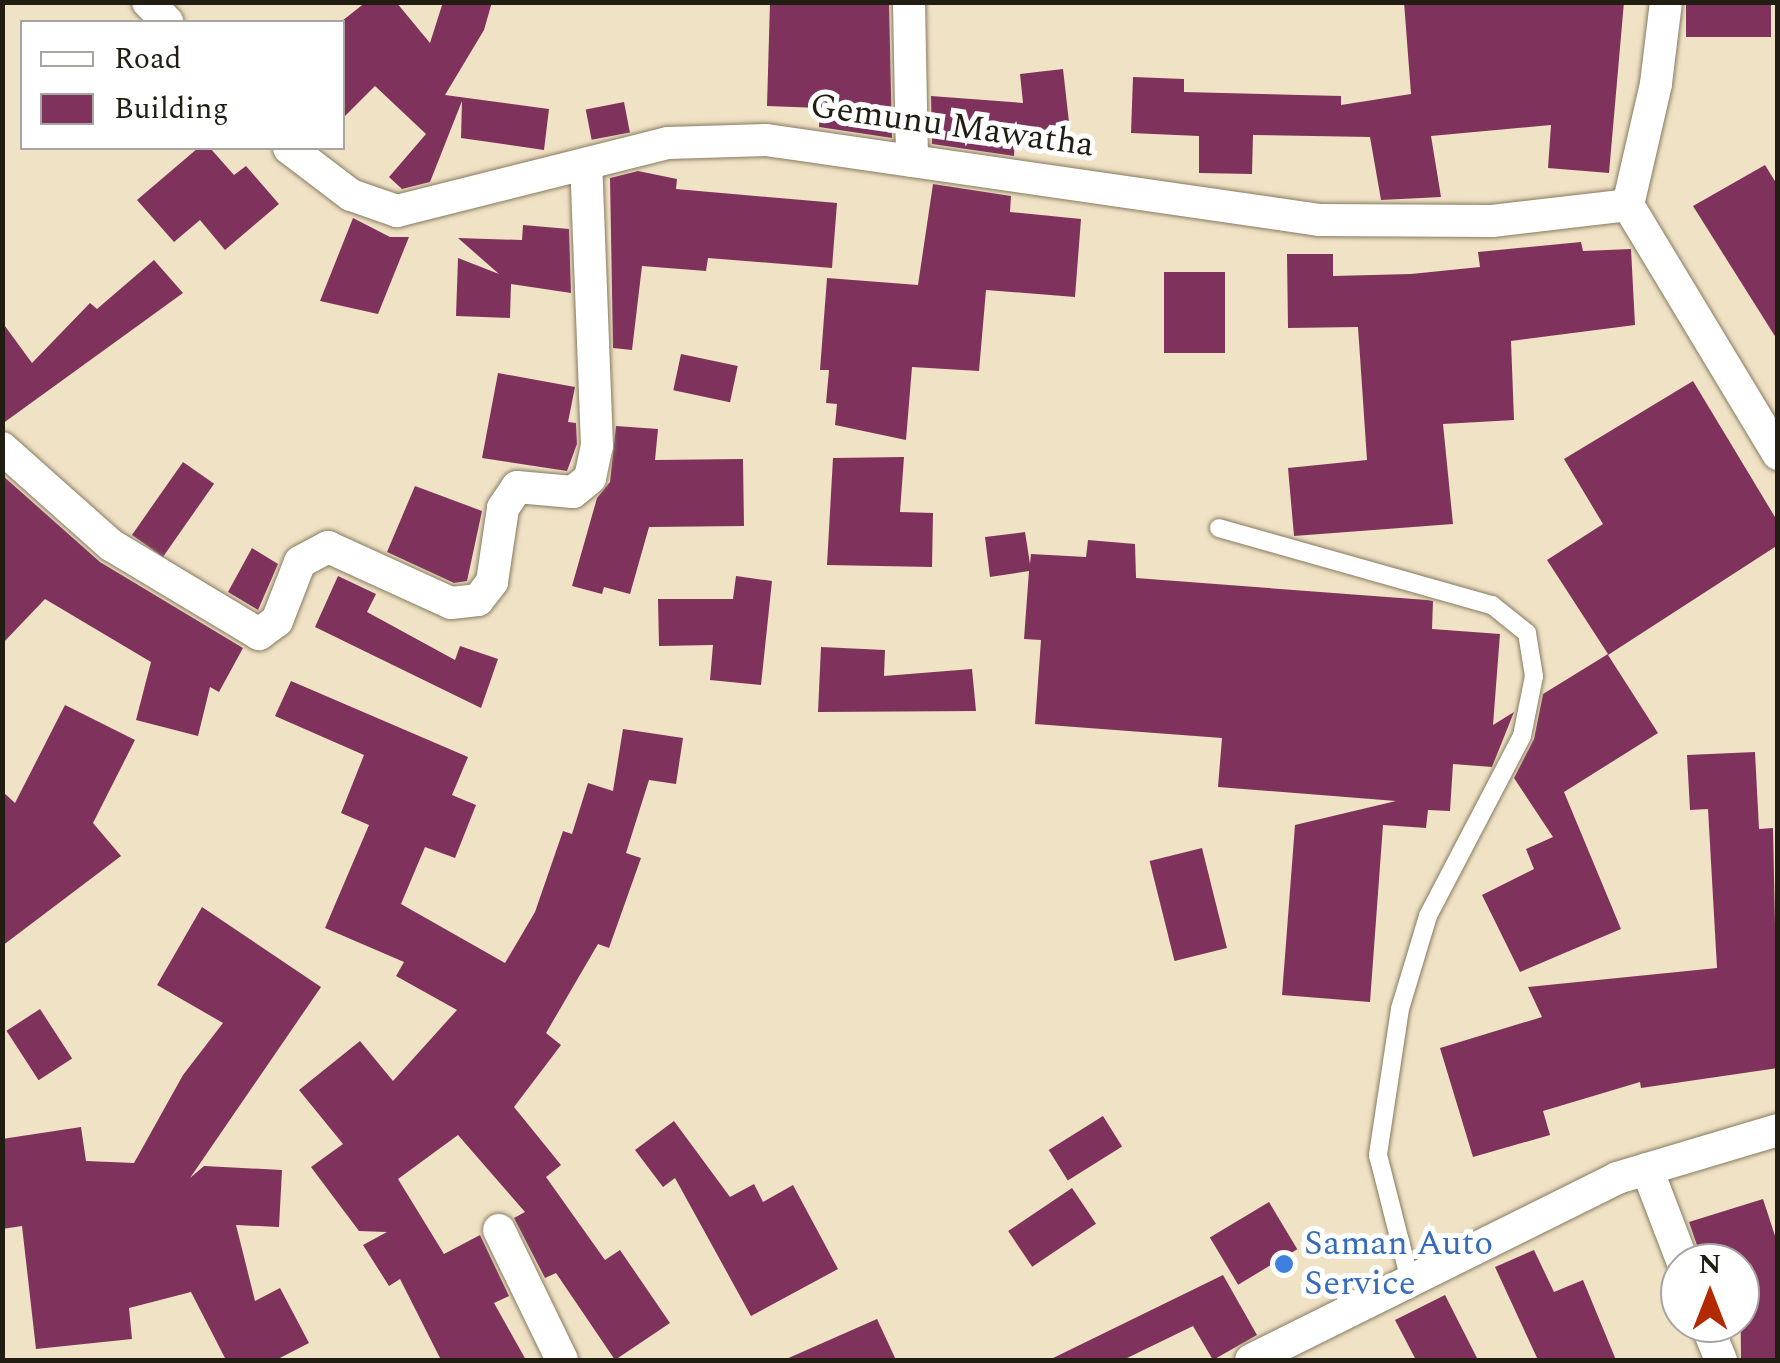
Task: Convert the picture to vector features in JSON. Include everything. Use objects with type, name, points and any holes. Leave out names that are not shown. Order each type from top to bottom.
[{"type":"street","points":[[148,2],[166,20]]},
{"type":"street","points":[[909,2],[912,161]]},
{"type":"street","points":[[1666,2],[1656,84],[1628,205],[1778,454]]},
{"type":"street","name":"Gemunu Mawatha","points":[[292,150],[351,195],[397,211],[668,143],[766,140],[1320,220],[1492,221],[1628,205]]},
{"type":"street","points":[[2,448],[112,545],[259,634],[277,621],[300,562],[328,547],[451,603],[478,600],[492,582],[502,508],[517,487],[573,492],[590,478],[597,446],[586,164]]},
{"type":"street","points":[[1250,1360],[1648,1169],[1778,1130]]},
{"type":"street","points":[[1648,1169],[1676,1243]]},
{"type":"street","points":[[499,1230],[562,1360]]},
{"type":"lane","points":[[1219,528],[1492,604],[1527,633],[1534,676],[1522,736],[1428,916],[1400,1009],[1378,1155],[1410,1281]]},
{"type":"building","points":[[366,2],[396,2],[430,43],[443,2],[492,2],[484,30],[445,95],[549,109],[544,150],[461,138],[462,101],[430,182],[402,189],[389,177],[426,134],[375,86],[345,116],[343,20]]},
{"type":"building","points":[[770,2],[889,2],[892,138],[819,127],[820,108],[767,106]]},
{"type":"building","points":[[1404,2],[1624,2],[1609,173],[1548,168],[1551,125],[1431,136],[1441,197],[1381,200],[1370,137],[1253,135],[1252,174],[1199,173],[1199,136],[1131,133],[1133,77],[1184,79],[1184,92],[1341,96],[1341,105],[1411,94]]},
{"type":"building","points":[[1686,2],[1771,2],[1771,37],[1686,37]]},
{"type":"building","points":[[1063,69],[1070,131],[1015,136],[1014,156],[932,144],[931,96],[1023,103],[1020,74]]},
{"type":"building","points":[[624,102],[630,132],[592,140],[586,109]]},
{"type":"building","points":[[196,150],[212,150],[234,175],[246,166],[279,204],[225,250],[200,220],[174,242],[137,200]]},
{"type":"building","points":[[1765,165],[1778,186],[1778,341],[1693,206]]},
{"type":"building","points":[[638,171],[677,179],[676,189],[837,203],[832,268],[708,258],[706,271],[642,266],[632,350],[613,348],[610,178]]},
{"type":"building","points":[[933,184],[1011,196],[1010,212],[1081,219],[1075,297],[986,290],[979,371],[912,367],[906,440],[835,425],[837,404],[826,403],[829,370],[820,370],[827,278],[918,285]]},
{"type":"building","points":[[353,218],[390,237],[409,237],[378,314],[320,301]]},
{"type":"building","points":[[523,225],[569,229],[571,293],[511,284],[510,318],[456,316],[458,258],[499,274],[458,238],[522,240]]},
{"type":"building","points":[[1581,242],[1583,251],[1631,249],[1635,325],[1511,341],[1514,420],[1443,424],[1453,524],[1294,536],[1288,468],[1367,460],[1358,327],[1288,328],[1287,254],[1333,254],[1333,276],[1411,274],[1480,267],[1478,252]]},
{"type":"building","points":[[154,260],[183,293],[2,424],[2,322],[32,363],[90,303],[97,309]]},
{"type":"building","points":[[1164,272],[1225,272],[1225,353],[1164,353]]},
{"type":"building","points":[[681,354],[738,366],[730,402],[673,390]]},
{"type":"building","points":[[498,373],[575,387],[568,422],[576,423],[577,444],[567,471],[482,458]]},
{"type":"building","points":[[1693,381],[1778,522],[1778,545],[1608,655],[1658,733],[1564,792],[1621,929],[1520,972],[1482,895],[1534,869],[1526,849],[1553,837],[1514,778],[1534,739],[1543,694],[1608,654],[1547,560],[1603,524],[1564,459]]},
{"type":"building","points":[[616,426],[658,429],[655,460],[743,459],[744,526],[649,527],[630,594],[604,587],[602,594],[572,586],[597,498],[610,482]]},
{"type":"building","points":[[904,457],[900,512],[933,513],[932,567],[827,565],[833,458]]},
{"type":"building","points":[[183,462],[214,484],[163,557],[132,535]]},
{"type":"building","points":[[2,475],[100,562],[243,648],[219,692],[210,687],[198,736],[136,720],[151,662],[45,599],[2,644]]},
{"type":"building","points":[[415,486],[482,511],[467,581],[454,583],[387,552]]},
{"type":"building","points":[[1025,532],[1030,564],[1031,554],[1086,557],[1088,540],[1135,544],[1136,578],[1427,600],[1433,601],[1432,629],[1500,634],[1493,725],[1514,712],[1492,767],[1453,764],[1450,811],[1428,810],[1426,828],[1383,825],[1370,1002],[1282,995],[1295,825],[1396,801],[1218,787],[1222,738],[1035,724],[1041,640],[1024,639],[1029,571],[990,577],[985,537]]},
{"type":"building","points":[[252,548],[278,564],[258,610],[228,592]]},
{"type":"building","points":[[338,576],[376,594],[367,612],[455,660],[460,646],[498,659],[481,708],[315,627]]},
{"type":"building","points":[[736,576],[772,581],[761,685],[710,680],[713,645],[659,646],[658,599],[733,599]]},
{"type":"building","points":[[821,647],[885,650],[884,676],[972,669],[976,711],[818,712]]},
{"type":"building","points":[[291,681],[468,757],[452,795],[476,805],[455,858],[425,847],[401,904],[505,963],[535,912],[563,831],[572,834],[588,783],[613,791],[623,729],[683,738],[676,784],[649,780],[626,853],[641,858],[609,948],[598,944],[546,1033],[561,1045],[514,1107],[561,1165],[546,1177],[605,1260],[620,1250],[670,1323],[615,1360],[556,1273],[545,1278],[514,1218],[525,1212],[458,1135],[398,1179],[444,1254],[480,1235],[509,1296],[494,1303],[526,1360],[441,1360],[400,1279],[389,1286],[363,1245],[387,1232],[359,1231],[311,1167],[343,1144],[299,1090],[360,1041],[393,1081],[457,1010],[396,976],[404,962],[325,928],[369,825],[341,813],[364,755],[275,716]]},
{"type":"building","points":[[65,705],[135,740],[93,823],[121,856],[2,946],[2,791],[15,803]]},
{"type":"building","points":[[1755,752],[1759,829],[1773,828],[1778,1068],[1641,1088],[1640,1082],[1543,1111],[1550,1135],[1473,1157],[1440,1048],[1542,1017],[1528,987],[1717,968],[1708,809],[1690,810],[1687,755]]},
{"type":"building","points":[[1202,848],[1227,948],[1175,961],[1150,861]]},
{"type":"building","points":[[202,907],[321,987],[190,1178],[204,1166],[282,1170],[279,1227],[236,1225],[255,1301],[280,1288],[309,1343],[276,1360],[226,1360],[191,1292],[129,1308],[132,1339],[36,1349],[22,1226],[2,1229],[2,1139],[81,1127],[86,1161],[134,1163],[183,1075],[223,1023],[157,985]]},
{"type":"building","points":[[40,1009],[72,1058],[39,1080],[6,1031]]},
{"type":"building","points":[[1103,1116],[1122,1147],[1068,1180],[1049,1150]]},
{"type":"building","points":[[674,1121],[730,1197],[754,1184],[763,1202],[793,1185],[838,1269],[751,1316],[675,1178],[663,1187],[635,1150]]},
{"type":"building","points":[[1072,1188],[1096,1224],[1032,1267],[1008,1231]]},
{"type":"building","points":[[1763,1199],[1778,1245],[1778,1360],[1741,1360],[1741,1343],[1760,1343],[1760,1243],[1696,1243],[1689,1222]]},
{"type":"building","points":[[1269,1202],[1297,1249],[1238,1285],[1210,1238]]},
{"type":"building","points":[[1534,1250],[1554,1292],[1583,1280],[1616,1360],[1538,1360],[1495,1267]]},
{"type":"building","points":[[1223,1275],[1257,1335],[1213,1360],[1193,1326],[1123,1360],[1049,1360]]},
{"type":"building","points":[[1445,1295],[1478,1360],[1416,1360],[1395,1320]]},
{"type":"building","points":[[877,1319],[896,1360],[784,1360]]},
{"type":"place","name":"Saman Auto Service","points":[[1284,1264]]}]
